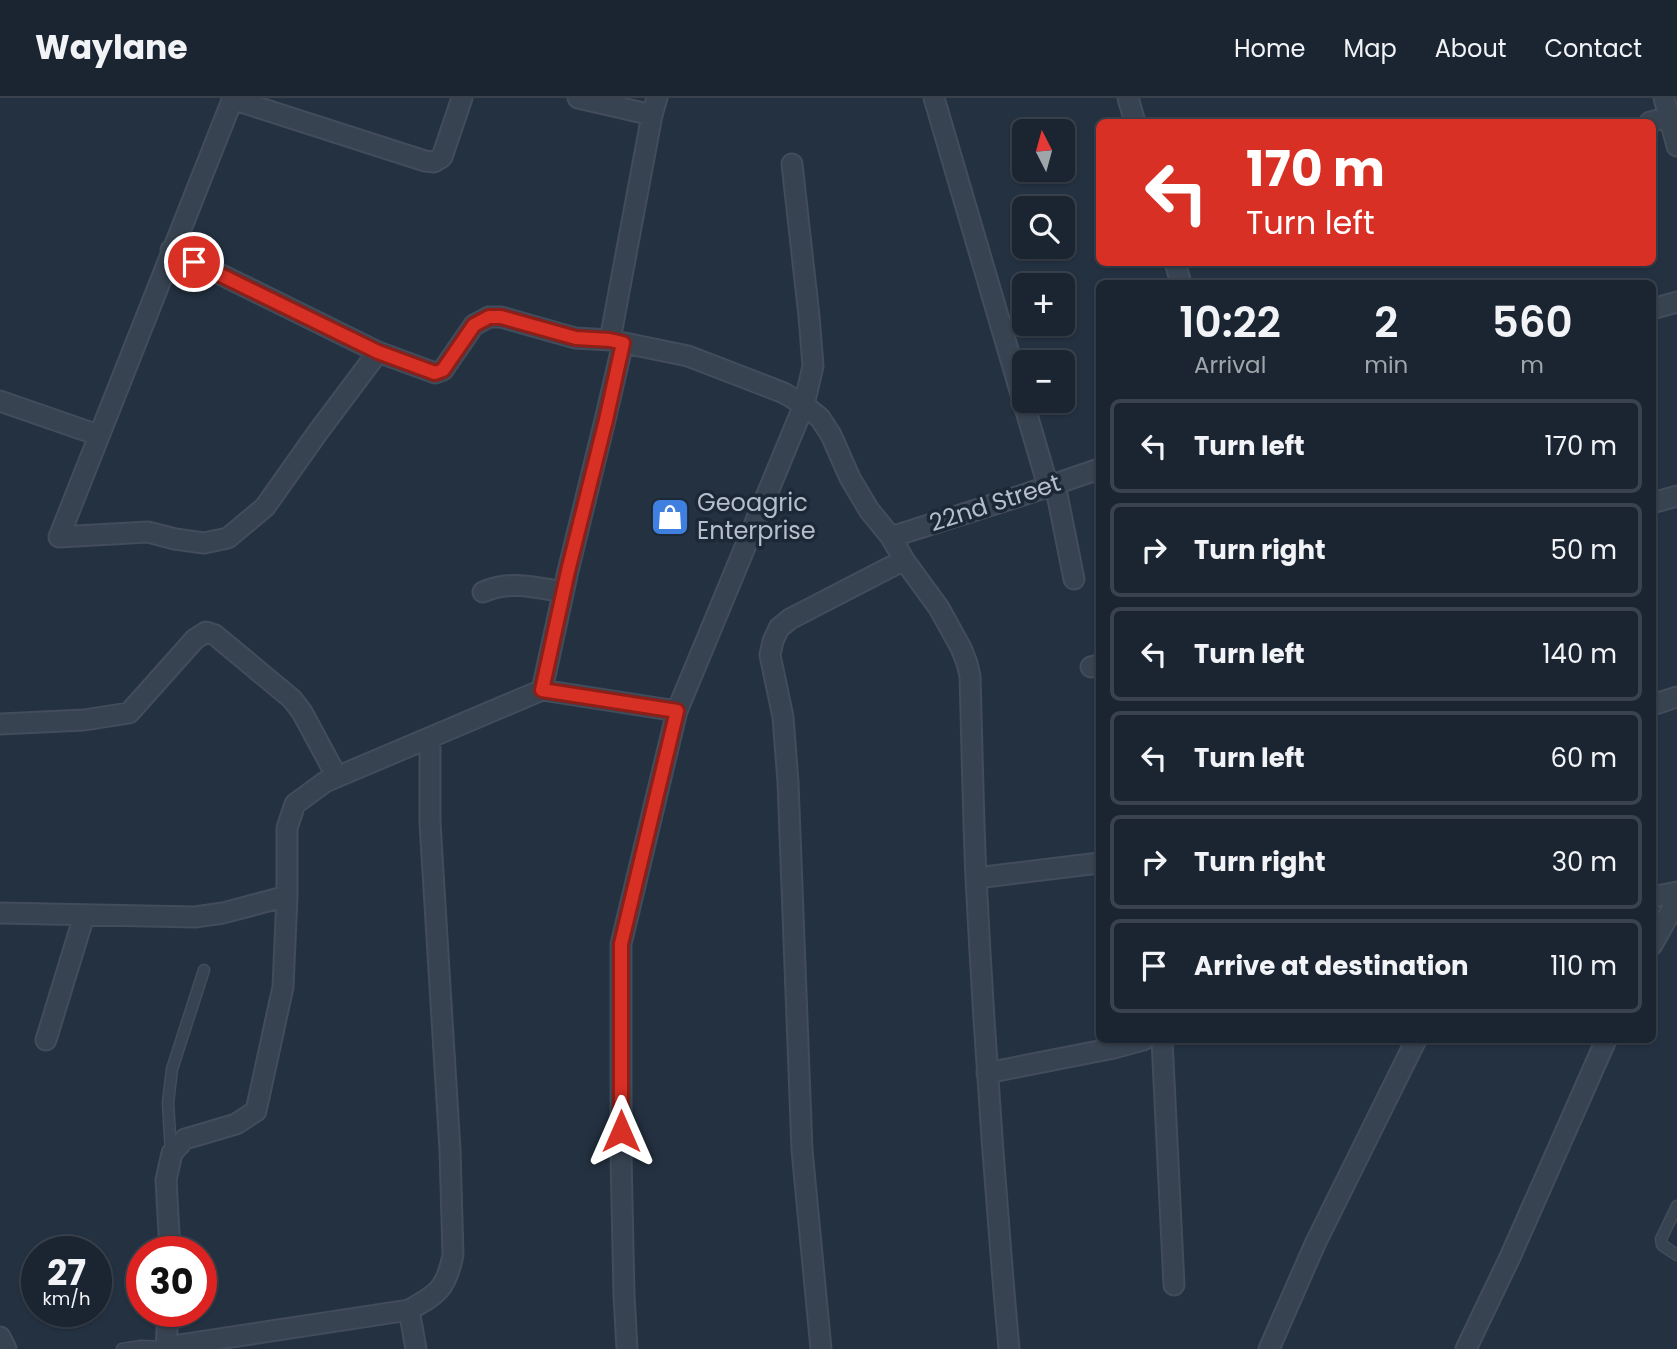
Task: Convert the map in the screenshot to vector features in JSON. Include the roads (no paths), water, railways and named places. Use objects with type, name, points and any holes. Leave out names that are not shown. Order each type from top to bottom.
[{"type":"street","points":[[378,352],[265,507],[228,538],[204,543],[148,532],[59,537],[232,99],[434,162],[442,157],[462,98]]},
{"type":"street","points":[[542,690],[616,341],[654,107],[578,98]]},
{"type":"street","points":[[934,98],[1051,485],[1074,579]]},
{"type":"street","points":[[1128,98],[1134,119]]},
{"type":"street","points":[[1664,98],[1674,129]]},
{"type":"street","points":[[1656,124],[1674,129]]},
{"type":"street","points":[[627,1349],[621,1155],[621,944],[677,711],[804,405],[813,366],[792,164]]},
{"type":"street","points":[[171,250],[378,352],[435,373],[443,370],[474,325],[489,317],[501,317],[576,338],[616,341],[688,356],[784,393],[820,418],[869,510],[891,537],[904,560],[939,608],[961,648],[970,676],[976,878],[987,1073],[1009,1349]]},
{"type":"street","points":[[1656,308],[1677,302]]},
{"type":"street","points":[[0,401],[98,435]]},
{"type":"street","name":"22nd Street","points":[[891,537],[1096,469]]},
{"type":"street","points":[[1656,502],[1677,496]]},
{"type":"street","points":[[821,1349],[802,1150],[785,743],[783,717],[770,655],[779,628],[790,619],[904,560]]},
{"type":"street","points":[[483,592],[495,587],[520,585],[563,592]]},
{"type":"street","points":[[0,724],[84,720],[129,712],[195,639],[206,632],[215,635],[292,699],[302,712],[337,777]]},
{"type":"street","points":[[169,1236],[166,1180],[172,1153],[185,1139],[236,1124],[257,1111],[283,987],[287,828],[295,804],[325,782],[542,690],[677,711]]},
{"type":"street","points":[[1656,704],[1677,697]]},
{"type":"street","points":[[167,1327],[166,1348],[410,1310],[434,1296],[450,1270],[453,1255],[450,1150],[430,823],[430,738]]},
{"type":"street","points":[[976,878],[1096,863]]},
{"type":"street","points":[[1656,896],[1677,892]]},
{"type":"street","points":[[0,913],[195,917],[223,913],[287,896]]},
{"type":"street","points":[[1656,938],[1677,900]]},
{"type":"street","points":[[46,1040],[85,916]]},
{"type":"street","points":[[987,1073],[1132,1043]]},
{"type":"street","points":[[1162,1043],[1174,1285]]},
{"type":"street","points":[[1269,1349],[1315,1244],[1414,1043]]},
{"type":"street","points":[[1466,1349],[1511,1255],[1605,1043]]},
{"type":"street","points":[[410,1310],[416,1349]]},
{"type":"street","points":[[0,1336],[6,1349]]},
{"type":"lane","points":[[172,1153],[168,1103],[172,1069],[204,970]]},
{"type":"lane","points":[[1677,1206],[1661,1239],[1662,1245],[1677,1255]]},
{"type":"lane","points":[[122,1349],[141,1346],[166,1348]]},
{"type":"place","name":"Geoagric Enterprise","points":[[670,517]]}]
